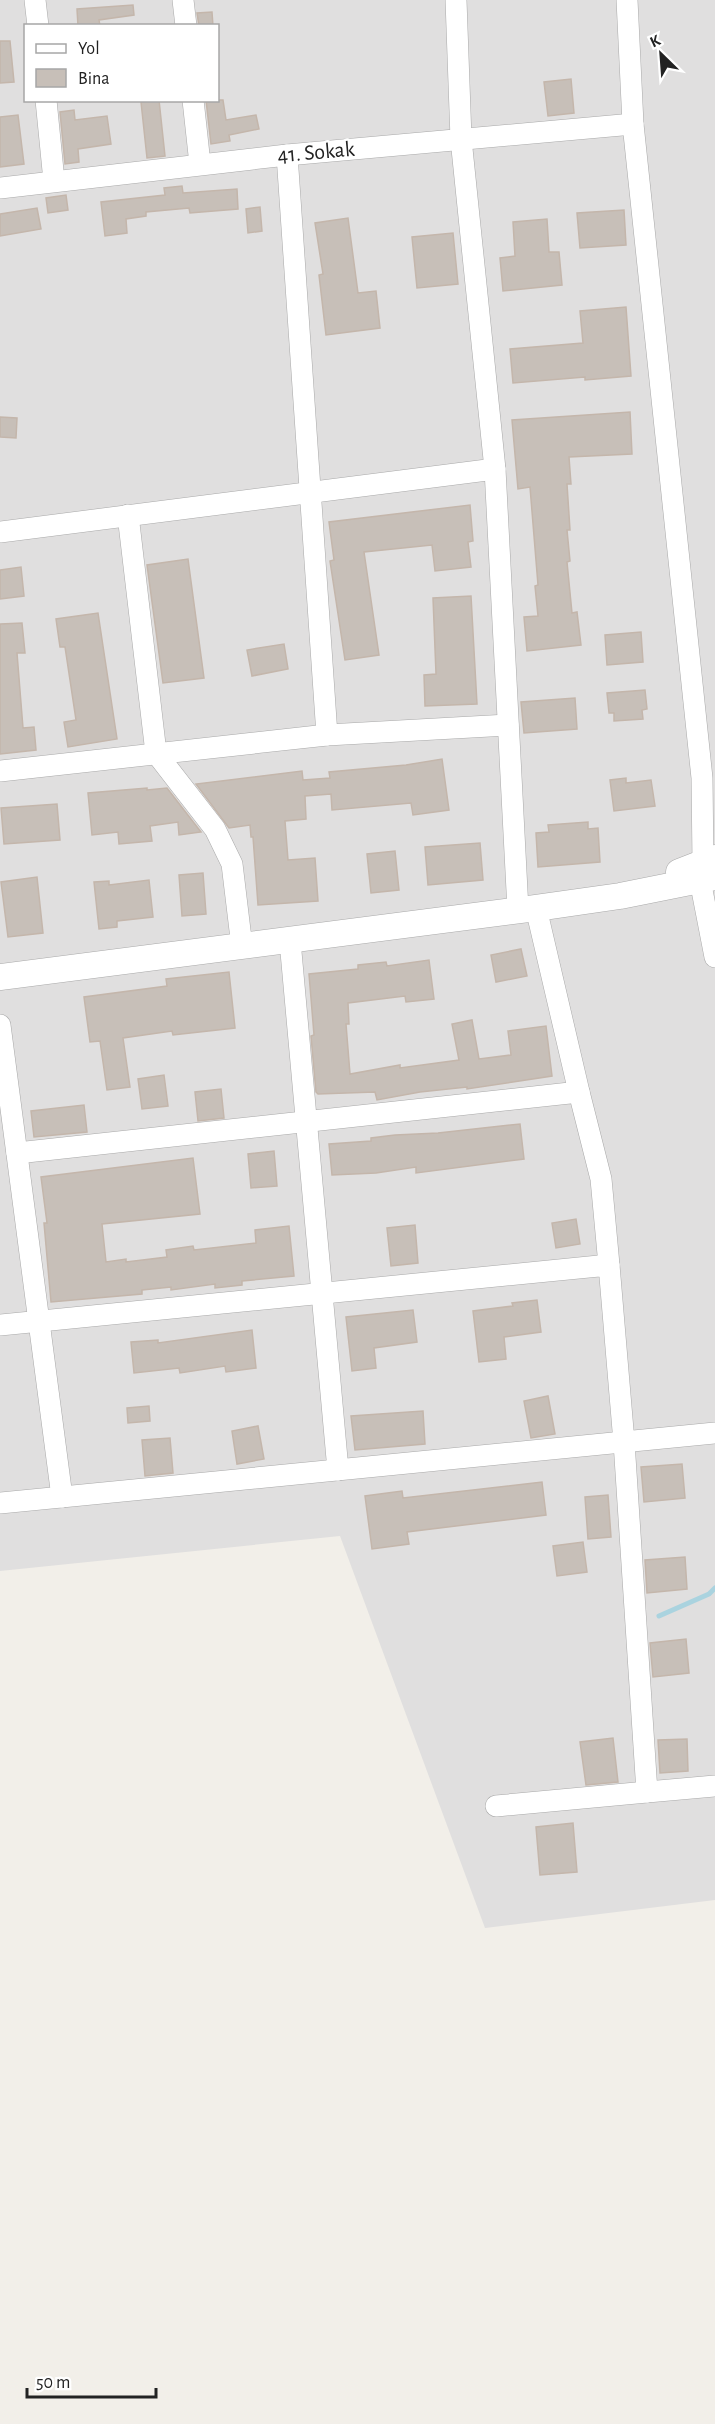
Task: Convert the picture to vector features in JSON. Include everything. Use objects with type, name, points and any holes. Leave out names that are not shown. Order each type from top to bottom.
[{"type":"street","points":[[35,0],[38,24]]},
{"type":"street","points":[[183,0],[186,24]]},
{"type":"street","points":[[456,0],[461,139],[495,469],[508,725],[527,909],[601,1179],[624,1442],[647,1792]]},
{"type":"street","points":[[627,0],[633,124],[702,778],[715,957]]},
{"type":"street","points":[[46,102],[54,181]]},
{"type":"street","points":[[193,102],[200,164]]},
{"type":"street","name":"41. Sokak","points":[[0,188],[287,154],[633,124]]},
{"type":"street","points":[[287,154],[327,735]]},
{"type":"street","points":[[0,532],[495,469]]},
{"type":"street","points":[[128,515],[156,753],[215,830],[232,864],[242,947]]},
{"type":"street","points":[[0,771],[327,735],[508,725]]},
{"type":"street","points":[[0,977],[290,941],[620,896],[708,869]]},
{"type":"street","points":[[290,941],[338,1470]]},
{"type":"street","points":[[0,1025],[62,1497]]},
{"type":"street","points":[[17,1153],[579,1092]]},
{"type":"street","points":[[0,1325],[609,1265]]},
{"type":"street","points":[[0,1503],[715,1433]]},
{"type":"street","points":[[496,1806],[715,1786]]},
{"type":"shaded area","points":[[0,0],[715,0],[715,1900],[485,1928],[340,1536],[0,1571]]},
{"type":"building","points":[[133,5],[134,15],[99,20],[100,24],[78,24],[77,9]]},
{"type":"building","points":[[212,12],[213,24],[199,24],[197,13]]},
{"type":"building","points":[[0,41],[10,41],[14,82],[0,83]]},
{"type":"building","points":[[571,79],[574,113],[548,116],[544,82]]},
{"type":"building","points":[[223,100],[226,120],[256,115],[259,129],[229,135],[230,141],[211,144],[206,102]]},
{"type":"building","points":[[141,102],[159,102],[165,156],[147,158]]},
{"type":"building","points":[[74,110],[75,120],[107,116],[111,144],[78,149],[79,162],[65,164],[60,112]]},
{"type":"building","points":[[18,115],[24,164],[0,167],[0,117]]},
{"type":"building","points":[[182,186],[183,193],[237,189],[238,209],[190,213],[189,208],[146,212],[146,216],[126,219],[127,233],[105,236],[101,202],[165,195],[164,188]]},
{"type":"building","points":[[66,195],[68,210],[48,213],[46,198]]},
{"type":"building","points":[[260,207],[262,231],[248,233],[246,209]]},
{"type":"building","points":[[37,208],[41,229],[0,236],[0,214]]},
{"type":"building","points":[[624,210],[626,245],[580,248],[577,213]]},
{"type":"building","points":[[348,218],[358,293],[376,291],[380,328],[326,335],[319,275],[323,274],[315,223]]},
{"type":"building","points":[[547,219],[549,252],[559,252],[562,285],[503,291],[500,258],[515,256],[513,222]]},
{"type":"building","points":[[453,233],[458,284],[417,288],[412,237]]},
{"type":"building","points":[[626,307],[631,376],[513,383],[510,349],[583,343],[580,311]]},
{"type":"building","points":[[630,412],[632,454],[569,457],[571,484],[567,484],[570,530],[567,530],[570,561],[567,562],[572,613],[577,612],[581,645],[527,651],[524,617],[538,616],[535,586],[538,585],[530,487],[518,489],[512,420]]},
{"type":"building","points":[[0,417],[17,418],[16,438],[0,437]]},
{"type":"building","points":[[470,505],[473,541],[468,542],[471,567],[435,571],[432,545],[364,552],[379,655],[345,660],[330,561],[334,560],[329,522]]},
{"type":"building","points":[[188,559],[204,678],[163,683],[147,565]]},
{"type":"building","points":[[21,567],[24,596],[0,599],[0,570]]},
{"type":"building","points":[[471,596],[477,704],[425,706],[424,675],[436,674],[433,598]]},
{"type":"building","points":[[98,613],[117,739],[68,747],[64,722],[76,720],[65,647],[60,647],[56,619]]},
{"type":"building","points":[[22,623],[25,653],[17,653],[23,728],[34,727],[36,750],[0,754],[0,624]]},
{"type":"building","points":[[641,632],[643,662],[607,665],[605,635]]},
{"type":"building","points":[[284,644],[288,669],[252,676],[247,650]]},
{"type":"building","points":[[645,690],[647,709],[642,710],[643,719],[614,721],[614,713],[609,713],[607,693]]},
{"type":"building","points":[[575,698],[577,729],[524,733],[521,702]]},
{"type":"building","points":[[442,759],[449,810],[413,815],[411,803],[332,810],[331,794],[305,796],[306,819],[285,821],[288,860],[315,858],[318,901],[258,905],[250,825],[229,828],[196,784],[302,771],[303,780],[330,778],[329,772],[406,765]]},
{"type":"building","points":[[626,778],[626,783],[651,780],[655,806],[614,811],[610,780]]},
{"type":"building","points":[[147,788],[147,790],[167,788],[201,832],[179,835],[178,822],[150,826],[152,841],[119,844],[118,832],[92,835],[88,793]]},
{"type":"building","points":[[57,804],[60,840],[4,844],[1,808]]},
{"type":"building","points":[[588,822],[588,829],[598,828],[600,862],[538,867],[536,833],[549,832],[548,825]]},
{"type":"building","points":[[480,843],[483,880],[428,885],[425,847]]},
{"type":"building","points":[[395,851],[399,890],[371,893],[367,854]]},
{"type":"building","points":[[203,873],[206,914],[182,916],[179,875]]},
{"type":"building","points":[[37,877],[43,933],[8,937],[1,882]]},
{"type":"building","points":[[149,880],[153,917],[117,921],[117,927],[99,929],[94,882],[109,881],[109,885]]},
{"type":"building","points":[[521,949],[527,976],[496,982],[491,955]]},
{"type":"building","points":[[429,960],[434,999],[406,1002],[405,996],[348,1003],[349,1024],[346,1024],[350,1074],[400,1065],[400,1068],[459,1060],[452,1024],[472,1020],[479,1059],[511,1055],[508,1031],[546,1026],[552,1076],[467,1089],[467,1087],[420,1092],[377,1100],[375,1092],[318,1094],[311,1036],[314,1035],[309,974],[358,969],[358,965],[386,962],[387,966]]},
{"type":"building","points":[[229,972],[235,1028],[173,1035],[172,1031],[123,1038],[130,1087],[107,1090],[100,1041],[90,1042],[84,997],[167,986],[166,979]]},
{"type":"building","points":[[164,1075],[168,1106],[142,1109],[138,1079]]},
{"type":"building","points":[[221,1089],[224,1118],[198,1121],[195,1092]]},
{"type":"building","points":[[84,1105],[87,1132],[34,1137],[31,1111]]},
{"type":"building","points":[[520,1124],[524,1159],[416,1173],[416,1167],[376,1173],[332,1175],[329,1144],[371,1141],[371,1138],[395,1135]]},
{"type":"building","points":[[274,1151],[277,1186],[251,1188],[248,1154]]},
{"type":"building","points":[[193,1158],[200,1214],[102,1224],[106,1262],[167,1257],[166,1250],[193,1246],[194,1250],[256,1243],[255,1230],[289,1226],[294,1276],[242,1281],[242,1285],[215,1288],[215,1284],[171,1290],[171,1287],[142,1290],[142,1294],[51,1302],[44,1223],[47,1223],[41,1177]]},
{"type":"building","points":[[576,1219],[580,1244],[556,1248],[552,1223]]},
{"type":"building","points":[[415,1225],[418,1263],[391,1266],[387,1228]]},
{"type":"building","points":[[537,1300],[541,1332],[504,1337],[506,1359],[479,1362],[473,1311],[513,1306],[512,1303]]},
{"type":"building","points":[[413,1310],[417,1342],[374,1348],[376,1368],[352,1371],[346,1317]]},
{"type":"building","points":[[252,1330],[256,1368],[226,1372],[225,1366],[180,1373],[179,1368],[134,1373],[131,1342],[158,1340],[158,1343]]},
{"type":"building","points":[[548,1396],[555,1434],[531,1438],[524,1401]]},
{"type":"building","points":[[149,1406],[150,1421],[128,1423],[127,1408]]},
{"type":"building","points":[[423,1411],[425,1444],[355,1450],[351,1416]]},
{"type":"building","points":[[258,1426],[264,1459],[237,1464],[232,1431]]},
{"type":"building","points":[[170,1438],[173,1473],[145,1476],[142,1440]]},
{"type":"building","points":[[682,1464],[685,1498],[644,1502],[641,1467]]},
{"type":"building","points":[[542,1482],[546,1515],[407,1532],[409,1544],[372,1549],[365,1496],[402,1491],[403,1498]]},
{"type":"building","points":[[608,1495],[611,1537],[588,1539],[585,1497]]},
{"type":"building","points":[[583,1542],[587,1572],[557,1576],[553,1546]]},
{"type":"building","points":[[685,1557],[687,1589],[647,1593],[645,1560]]},
{"type":"building","points":[[686,1639],[689,1673],[653,1677],[650,1643]]},
{"type":"building","points":[[613,1738],[618,1782],[586,1785],[580,1742]]},
{"type":"building","points":[[687,1739],[688,1771],[660,1773],[658,1740]]},
{"type":"building","points":[[573,1823],[577,1872],[540,1875],[536,1827]]},
{"type":"waterway","points":[[659,1616],[709,1594],[715,1588]]}]
